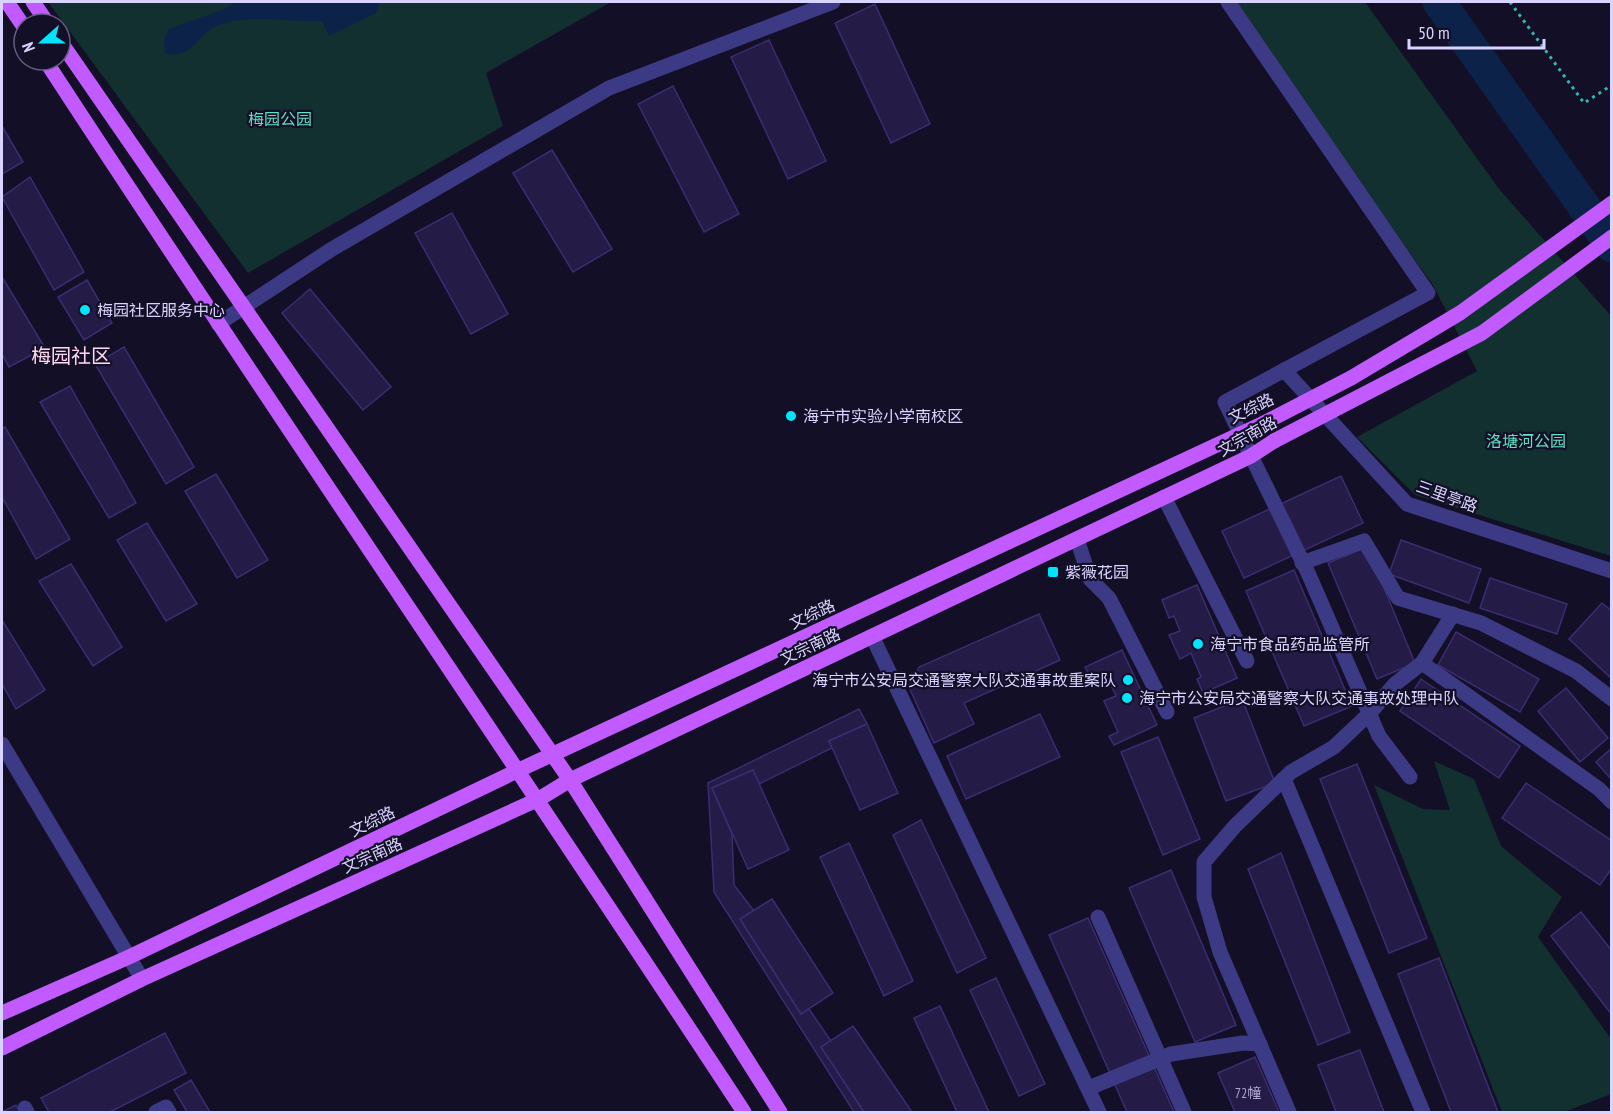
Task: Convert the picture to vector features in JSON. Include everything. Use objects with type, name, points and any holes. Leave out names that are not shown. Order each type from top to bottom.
[{"type":"main road","points":[[72,58],[570,780],[780,1113]]},
{"type":"main road","points":[[53,72],[218,324],[539,799],[744,1113]]},
{"type":"main road","name":"文综路","points":[[2,1013],[129,957],[519,770],[1264,423],[1351,378],[1460,313],[1611,203]]},
{"type":"main road","name":"文宗南路","points":[[2,1048],[142,979],[539,799],[570,780],[1251,456],[1274,441],[1482,333],[1611,237]]},
{"type":"street","points":[[218,324],[332,249],[609,88],[833,2]]},
{"type":"street","points":[[1228,2],[1428,293],[1225,402],[1302,563],[1379,736],[1410,777]]},
{"type":"street","name":"三里亭路","points":[[1284,370],[1407,504],[1611,571]]},
{"type":"street","points":[[1164,497],[1247,661]]},
{"type":"street","points":[[1077,539],[1090,579],[1109,598],[1167,712]]},
{"type":"street","points":[[1302,563],[1364,541],[1398,598],[1481,623],[1576,671],[1611,699]]},
{"type":"street","points":[[1289,1113],[1220,952],[1204,897],[1204,862],[1235,826],[1284,778],[1334,747],[1369,714],[1395,684],[1422,663],[1453,615]]},
{"type":"street","points":[[872,636],[1099,1113]]},
{"type":"street","points":[[1422,663],[1599,789],[1611,802]]},
{"type":"street","points":[[2,744],[142,979]]},
{"type":"street","points":[[1284,778],[1423,1113]]},
{"type":"street","points":[[1098,917],[1184,1113]]},
{"type":"street","points":[[1089,1088],[1171,1054],[1243,1043],[1260,1044]]},
{"type":"street","points":[[156,1113],[166,1107],[169,1113]]},
{"type":"path","points":[[1510,2],[1584,103],[1611,85]]},
{"type":"green space","name":"梅园公园","points":[[48,2],[611,2],[486,73],[503,126],[248,273],[72,35],[72,12],[55,12]]},
{"type":"green space","name":"洛塘河公园","points":[[1229,2],[1365,2],[1499,189],[1611,316],[1611,556],[1415,495],[1357,437],[1477,371],[1433,285]]},
{"type":"green space","points":[[1434,761],[1474,779],[1501,846],[1562,897],[1538,937],[1611,1039],[1611,1094],[1564,1112],[1502,1112],[1374,785],[1423,809],[1450,810]]},
{"type":"water","points":[[236,2],[379,2],[376,13],[329,36],[322,21],[257,19],[232,21],[212,29],[189,50],[174,54],[165,53],[164,40],[169,29],[222,10]]},
{"type":"building","points":[[875,4],[930,124],[891,143],[835,23]]},
{"type":"building","points":[[769,40],[826,161],[788,179],[731,57]]},
{"type":"building","points":[[673,86],[739,214],[704,232],[638,104]]},
{"type":"building","points":[[2,126],[23,162],[2,174]]},
{"type":"building","points":[[552,150],[612,249],[573,272],[513,173]]},
{"type":"building","points":[[30,177],[84,272],[54,290],[2,197]]},
{"type":"building","points":[[452,213],[508,314],[471,334],[415,233]]},
{"type":"building","points":[[2,277],[45,348],[9,367],[2,354]]},
{"type":"building","name":"梅园社区服务中心","points":[[87,280],[112,323],[84,340],[58,297]]},
{"type":"building","points":[[310,289],[391,387],[363,410],[282,313]]},
{"type":"building","points":[[124,347],[194,467],[166,484],[95,364]]},
{"type":"building","points":[[70,386],[136,503],[109,518],[40,402]]},
{"type":"building","points":[[5,427],[70,539],[36,559],[2,497],[2,429]]},
{"type":"building","points":[[216,474],[268,560],[237,578],[185,491]]},
{"type":"building","points":[[1341,476],[1363,523],[1244,578],[1222,531]]},
{"type":"building","points":[[147,523],[197,604],[166,621],[117,540]]},
{"type":"building","points":[[1401,540],[1481,569],[1469,603],[1389,574]]},
{"type":"building","points":[[1367,547],[1415,663],[1377,679],[1328,563]]},
{"type":"building","points":[[71,564],[122,647],[93,666],[39,581]]},
{"type":"building","points":[[1294,570],[1352,706],[1304,726],[1246,591]]},
{"type":"building","points":[[1490,578],[1567,604],[1557,634],[1480,608]]},
{"type":"building","name":"海宁市食品药品监管所","points":[[1197,585],[1237,678],[1203,693],[1197,679],[1201,677],[1191,653],[1180,659],[1169,635],[1180,631],[1174,616],[1169,618],[1162,600]]},
{"type":"building","points":[[1602,603],[1612,611],[1612,679],[1569,639]]},
{"type":"building","points":[[1039,614],[1060,660],[964,703],[974,724],[934,743],[909,687],[919,667]]},
{"type":"building","points":[[2,620],[45,690],[16,709],[2,684]]},
{"type":"building","points":[[1456,632],[1539,679],[1520,712],[1438,665]]},
{"type":"building","name":"海宁市公安局交通警察大队交通事故处理中队","points":[[1122,650],[1157,725],[1114,745],[1109,736],[1118,732],[1104,701],[1116,696],[1106,674],[1092,680],[1085,667]]},
{"type":"building","points":[[1421,679],[1520,746],[1499,778],[1400,711]]},
{"type":"building","points":[[1566,688],[1608,738],[1580,762],[1538,711]]},
{"type":"building","points":[[1242,699],[1275,783],[1226,801],[1194,718]]},
{"type":"building","points":[[859,709],[867,724],[829,741],[832,748],[759,784],[753,770],[712,788],[732,834],[734,885],[754,911],[740,919],[801,1014],[809,1009],[831,1041],[821,1047],[864,1112],[854,1112],[714,892],[708,783]]},
{"type":"building","points":[[1040,714],[1060,757],[966,799],[947,756]]},
{"type":"building","points":[[867,724],[898,793],[860,810],[829,741]]},
{"type":"building","points":[[1158,737],[1200,839],[1163,855],[1121,752]]},
{"type":"building","points":[[1612,748],[1612,780],[1596,762]]},
{"type":"building","points":[[1357,764],[1427,938],[1389,953],[1320,779]]},
{"type":"building","points":[[753,770],[789,850],[748,869],[712,788]]},
{"type":"building","points":[[1526,783],[1612,841],[1612,868],[1600,885],[1502,818]]},
{"type":"building","points":[[921,820],[986,958],[957,973],[893,835]]},
{"type":"building","points":[[849,843],[913,981],[884,996],[820,857]]},
{"type":"building","points":[[1281,853],[1350,1032],[1318,1045],[1248,869]]},
{"type":"building","points":[[1171,870],[1236,1025],[1195,1042],[1129,888]]},
{"type":"building","points":[[772,899],[833,993],[801,1014],[740,919]]},
{"type":"building","points":[[1581,912],[1612,951],[1612,1015],[1551,936]]},
{"type":"building","points":[[1088,918],[1174,1112],[1127,1112],[1049,935]]},
{"type":"building","points":[[1439,958],[1498,1112],[1451,1112],[1398,974]]},
{"type":"building","points":[[996,978],[1045,1084],[1019,1096],[970,990]]},
{"type":"building","points":[[940,1006],[989,1112],[957,1112],[914,1018]]},
{"type":"building","points":[[853,1026],[912,1112],[864,1112],[821,1047]]},
{"type":"building","points":[[165,1033],[186,1073],[110,1112],[49,1112],[41,1098]]},
{"type":"building","points":[[1360,1050],[1384,1112],[1336,1112],[1318,1065]]},
{"type":"building","points":[[1255,1057],[1279,1112],[1235,1112],[1218,1073]]},
{"type":"building","points":[[191,1080],[210,1112],[187,1112],[174,1090]]},
{"type":"building","points":[[16,1105],[20,1112],[2,1112]]},
{"type":"waterway","points":[[1439,2],[1612,246]]},
{"type":"place","name":"梅园社区服务中心","points":[[85,310]]},
{"type":"place","name":"海宁市实验小学南校区","points":[[791,416]]},
{"type":"place","name":"紫薇花园","points":[[1053,572]]},
{"type":"place","name":"海宁市食品药品监管所","points":[[1198,644]]},
{"type":"place","name":"海宁市公安局交通警察大队交通事故重案队","points":[[1128,680]]},
{"type":"place","name":"海宁市公安局交通警察大队交通事故处理中队","points":[[1127,698]]},
{"type":"district","name":"梅园社区","points":[[71,356]]}]
